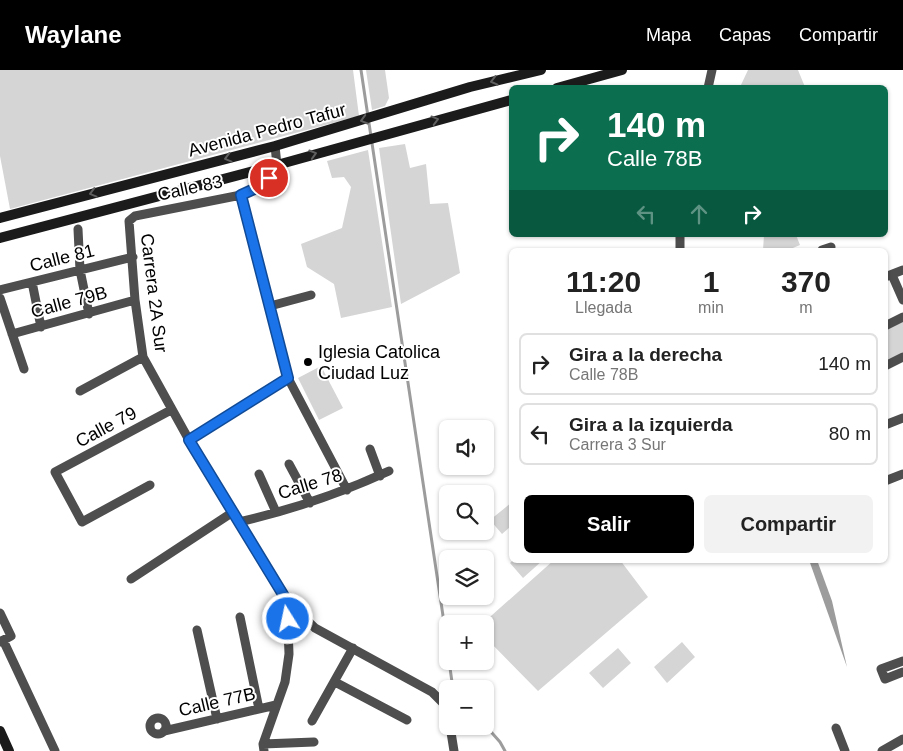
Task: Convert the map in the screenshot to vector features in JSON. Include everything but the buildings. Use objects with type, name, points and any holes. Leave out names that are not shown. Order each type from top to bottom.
[{"type":"main road","name":"Avenida Pedro Tafur","points":[[0,218],[275,146],[519,72],[538,70]]},
{"type":"main road","points":[[568,85],[622,70]]},
{"type":"main road","name":"Avenida Pedro Tafur","points":[[0,238],[277,165],[388,132],[509,101]]},
{"type":"main road","points":[[0,731],[9,751]]},
{"type":"street","points":[[709,85],[712,70]]},
{"type":"street","points":[[275,146],[277,165]]},
{"type":"street","name":"Calle 83","points":[[129,221],[135,216],[241,195],[263,185],[277,165]]},
{"type":"street","points":[[241,195],[288,378],[347,490]]},
{"type":"street","name":"Carrera 2A Sur","points":[[129,221],[135,300],[143,356],[171,410],[287,601]]},
{"type":"street","points":[[78,229],[80,270],[89,314]]},
{"type":"street","name":"Calle 81","points":[[0,290],[133,257]]},
{"type":"street","points":[[903,270],[888,276],[903,300]]},
{"type":"street","points":[[32,282],[41,327]]},
{"type":"street","points":[[270,306],[311,295]]},
{"type":"street","points":[[0,298],[24,369]]},
{"type":"street","name":"Calle 79B","points":[[12,334],[135,300]]},
{"type":"street","points":[[888,324],[903,317]]},
{"type":"street","points":[[80,391],[143,356]]},
{"type":"street","points":[[888,364],[903,357]]},
{"type":"street","points":[[189,440],[288,378]]},
{"type":"street","name":"Calle 79","points":[[150,485],[82,522],[55,472],[171,410]]},
{"type":"street","points":[[888,424],[903,418]]},
{"type":"street","points":[[370,449],[380,476]]},
{"type":"street","points":[[289,464],[310,503]]},
{"type":"street","name":"Calle 78","points":[[239,522],[310,503],[347,490],[389,471]]},
{"type":"street","points":[[259,474],[276,512]]},
{"type":"street","points":[[888,480],[903,474]]},
{"type":"street","points":[[131,579],[233,512]]},
{"type":"street","points":[[287,601],[315,628],[439,697]]},
{"type":"street","points":[[287,601],[289,654],[285,682],[263,748],[314,742]]},
{"type":"street","points":[[0,613],[4,639],[56,751]]},
{"type":"street","points":[[240,617],[259,709]]},
{"type":"street","points":[[197,630],[216,718]]},
{"type":"street","points":[[312,721],[353,648]]},
{"type":"street","points":[[903,661],[881,669],[885,679],[903,672]]},
{"type":"street","points":[[334,682],[407,720]]},
{"type":"street","name":"Calle 77B","points":[[164,732],[276,705]]},
{"type":"street","points":[[156,718],[161,719],[165,722],[164,732],[155,734],[145,726],[156,718]]},
{"type":"street","points":[[836,728],[845,751]]},
{"type":"street","points":[[451,735],[454,751]]},
{"type":"street","points":[[885,750],[903,739]]},
{"type":"shaded area","points":[[0,70],[353,70],[359,116],[10,209],[0,156]]},
{"type":"shaded area","points":[[366,70],[385,70],[389,98],[385,106],[372,110]]},
{"type":"shaded area","points":[[748,70],[798,70],[804,85],[741,85]]},
{"type":"shaded area","points":[[405,144],[410,168],[426,164],[430,204],[448,203],[460,273],[401,304],[379,148]]},
{"type":"shaded area","points":[[368,150],[392,307],[341,318],[334,284],[307,267],[301,244],[342,228],[351,187],[344,177],[332,178],[327,161]]},
{"type":"shaded area","points":[[764,237],[797,237],[800,245],[793,248],[763,248]]},
{"type":"shaded area","points":[[903,319],[903,353],[888,360],[888,326]]},
{"type":"shaded area","points":[[321,366],[343,408],[319,420],[298,378]]},
{"type":"shaded area","points":[[509,505],[509,528],[502,534],[494,525],[494,517]]},
{"type":"shaded area","points":[[510,563],[540,563],[523,578]]},
{"type":"shaded area","points":[[551,563],[622,563],[648,597],[538,691],[494,646],[494,615],[492,615]]},
{"type":"shaded area","points":[[810,563],[818,563],[832,601],[847,667]]},
{"type":"shaded area","points":[[682,642],[695,657],[667,683],[654,667]]},
{"type":"shaded area","points":[[618,648],[631,663],[603,688],[589,673]]},
{"type":"waterway","points":[[361,70],[443,615]]},
{"type":"waterway","points":[[450,670],[452,680]]},
{"type":"waterway","points":[[494,735],[505,751]]},
{"type":"place","name":"Iglesia Catolica Ciudad Luz","points":[[308,362]]},
{"type":"route","points":[[269,178],[263,185],[241,195],[288,378],[189,440],[287,601],[288,619]]}]
